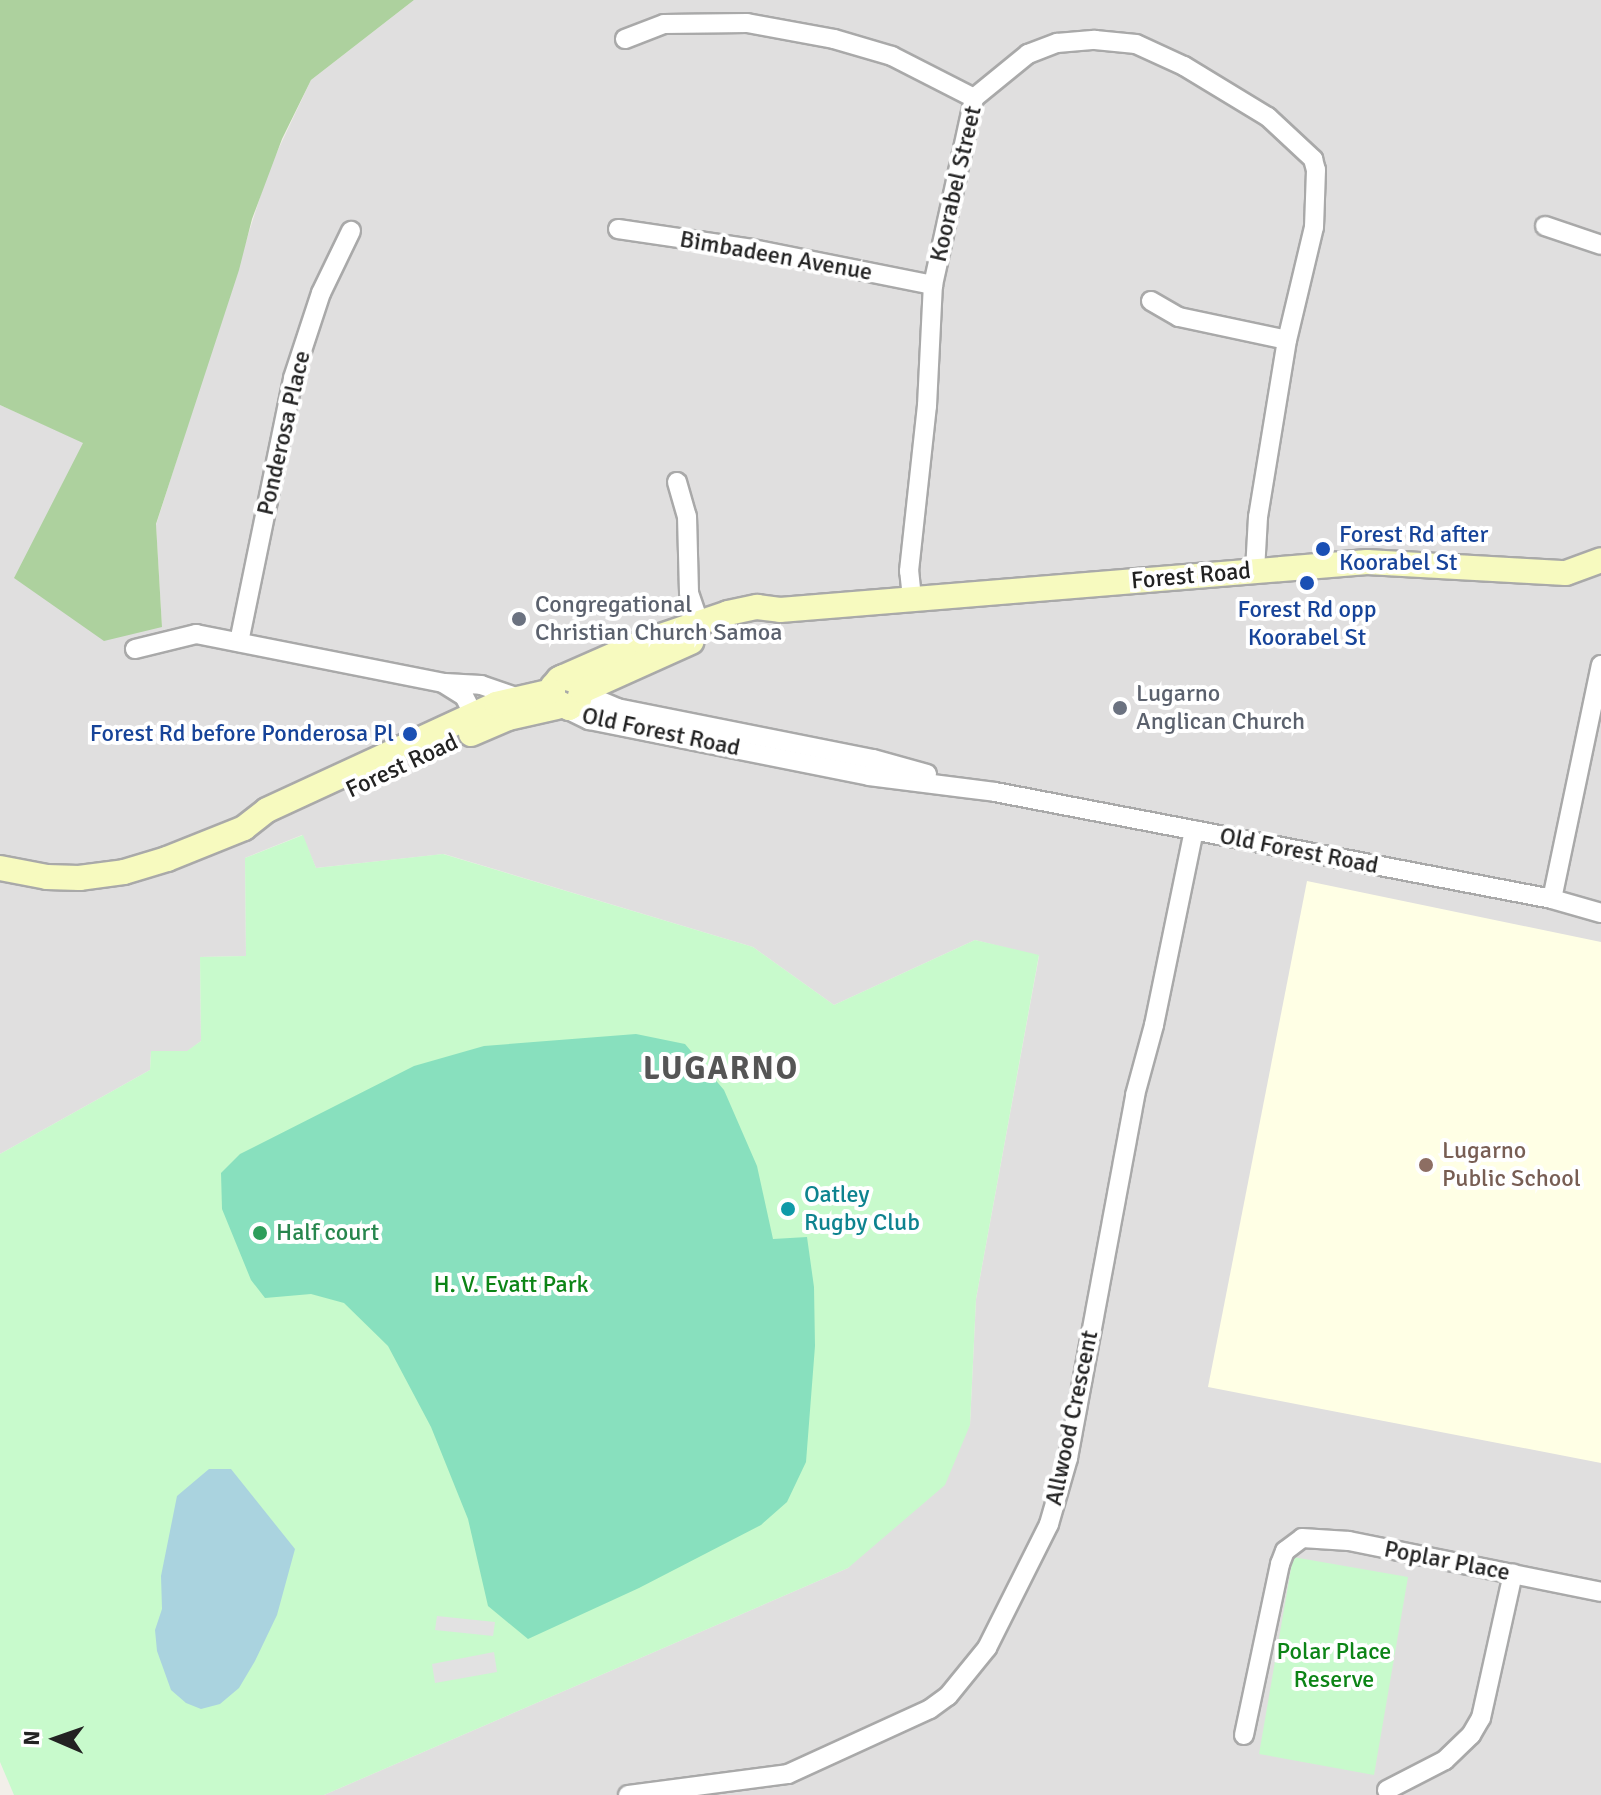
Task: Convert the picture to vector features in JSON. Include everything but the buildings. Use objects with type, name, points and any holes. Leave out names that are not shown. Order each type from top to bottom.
[{"type":"street","points":[[625,39],[664,24],[747,23],[834,39],[892,56],[974,98]]},
{"type":"street","name":"Koorabel Street","points":[[912,598],[909,571],[927,406],[933,285],[974,98],[1028,54],[1057,43],[1095,40],[1136,44],[1184,66],[1285,129],[1313,159],[1316,170],[1314,227],[1287,340],[1258,517],[1255,571]]},
{"type":"street","points":[[1545,226],[1601,245]]},
{"type":"street","name":"Bimbadeen Avenue","points":[[618,229],[753,249],[933,285]]},
{"type":"street","name":"Ponderosa Place","points":[[239,642],[293,378],[321,293],[351,231]]},
{"type":"street","points":[[1151,301],[1179,317],[1287,340]]},
{"type":"street","points":[[677,482],[687,516],[689,593],[699,622]]},
{"type":"street","name":"Forest Road","points":[[0,868],[47,877],[108,875],[167,859],[244,828],[273,824],[519,698],[567,694],[631,647],[699,622],[746,609],[780,610],[1382,562],[1553,574],[1585,569],[1601,561]]},
{"type":"street","name":"Forest Road","points":[[477,722],[508,718],[664,652],[754,623],[780,610]]},
{"type":"street","points":[[135,649],[196,634],[443,683],[481,685],[519,698]]},
{"type":"street","points":[[1552,899],[1601,665]]},
{"type":"street","name":"Old Forest Road","points":[[618,674],[618,694],[628,710]]},
{"type":"street","points":[[443,683],[459,691],[477,722]]},
{"type":"street","name":"Old Forest Road","points":[[567,694],[628,710],[873,759],[995,792]]},
{"type":"street","name":"Old Forest Road","points":[[567,694],[589,720],[869,776],[995,792],[1552,899],[1601,913]]},
{"type":"street","name":"Allwood Crescent","points":[[628,1795],[681,1792],[788,1774],[930,1709],[948,1696],[987,1648],[1049,1524],[1068,1458],[1135,1095],[1154,1025],[1194,830]]},
{"type":"street","name":"Poplar Place","points":[[1244,1735],[1280,1564],[1290,1536],[1329,1538],[1601,1592]]},
{"type":"street","points":[[1387,1790],[1445,1760],[1471,1735],[1488,1698],[1513,1574]]},
{"type":"shaded area","points":[[414,0],[1601,0],[1601,1795],[324,1795],[848,1568],[970,1425],[976,1299],[1039,956],[975,940],[834,1005],[753,947],[444,854],[316,868],[302,835],[245,858],[246,956],[200,957],[201,1041],[188,1051],[151,1051],[150,1070],[0,1154],[0,405],[83,442],[162,627],[156,525],[269,169],[311,80]]},
{"type":"shaded area","name":"Lugarno Public School","points":[[1307,881],[1601,942],[1601,1463],[1208,1387]]},
{"type":"shaded area","points":[[437,1616],[495,1622],[493,1636],[435,1630]]},
{"type":"shaded area","points":[[494,1652],[497,1672],[435,1683],[432,1664]]},
{"type":"green space","points":[[0,0],[414,0],[311,80],[282,139],[252,219],[239,270],[156,524],[162,627],[104,641],[14,578],[83,443],[0,405]]},
{"type":"green space","name":"H. V. Evatt Park","points":[[303,835],[316,868],[443,854],[753,947],[834,1005],[975,940],[1039,955],[976,1299],[970,1425],[945,1485],[848,1568],[324,1795],[14,1795],[0,1762],[0,1154],[150,1070],[151,1051],[187,1051],[201,1041],[200,957],[246,956],[245,858]]},
{"type":"green space","points":[[636,1034],[685,1044],[724,1090],[757,1166],[773,1239],[807,1237],[814,1287],[815,1346],[806,1462],[787,1502],[761,1525],[639,1588],[528,1639],[488,1606],[468,1519],[431,1427],[388,1346],[344,1303],[311,1294],[265,1298],[251,1280],[222,1209],[221,1173],[240,1154],[414,1066],[484,1046]]},
{"type":"green space","name":"Polar Place Reserve","points":[[1293,1557],[1408,1577],[1374,1775],[1259,1754]]},
{"type":"water","points":[[209,1469],[231,1469],[295,1549],[277,1615],[255,1661],[239,1688],[220,1704],[201,1709],[186,1703],[171,1690],[157,1651],[155,1630],[162,1609],[161,1576],[177,1496]]},
{"type":"place","name":"Forest Rd after Koorabel St","points":[[1323,549]]},
{"type":"place","name":"Forest Rd opp Koorabel St","points":[[1307,583]]},
{"type":"place","name":"Congregational Christian Church Samoa","points":[[519,619]]},
{"type":"place","name":"Lugarno Anglican Church","points":[[1120,708]]},
{"type":"place","name":"Forest Rd before Ponderosa Pl","points":[[410,734]]},
{"type":"place","name":"Lugarno Public School","points":[[1426,1165]]},
{"type":"place","name":"Oatley Rugby Club","points":[[788,1209]]},
{"type":"place","name":"Half court","points":[[260,1233]]},
{"type":"district","name":"LUGARNO","points":[[721,1069]]}]
